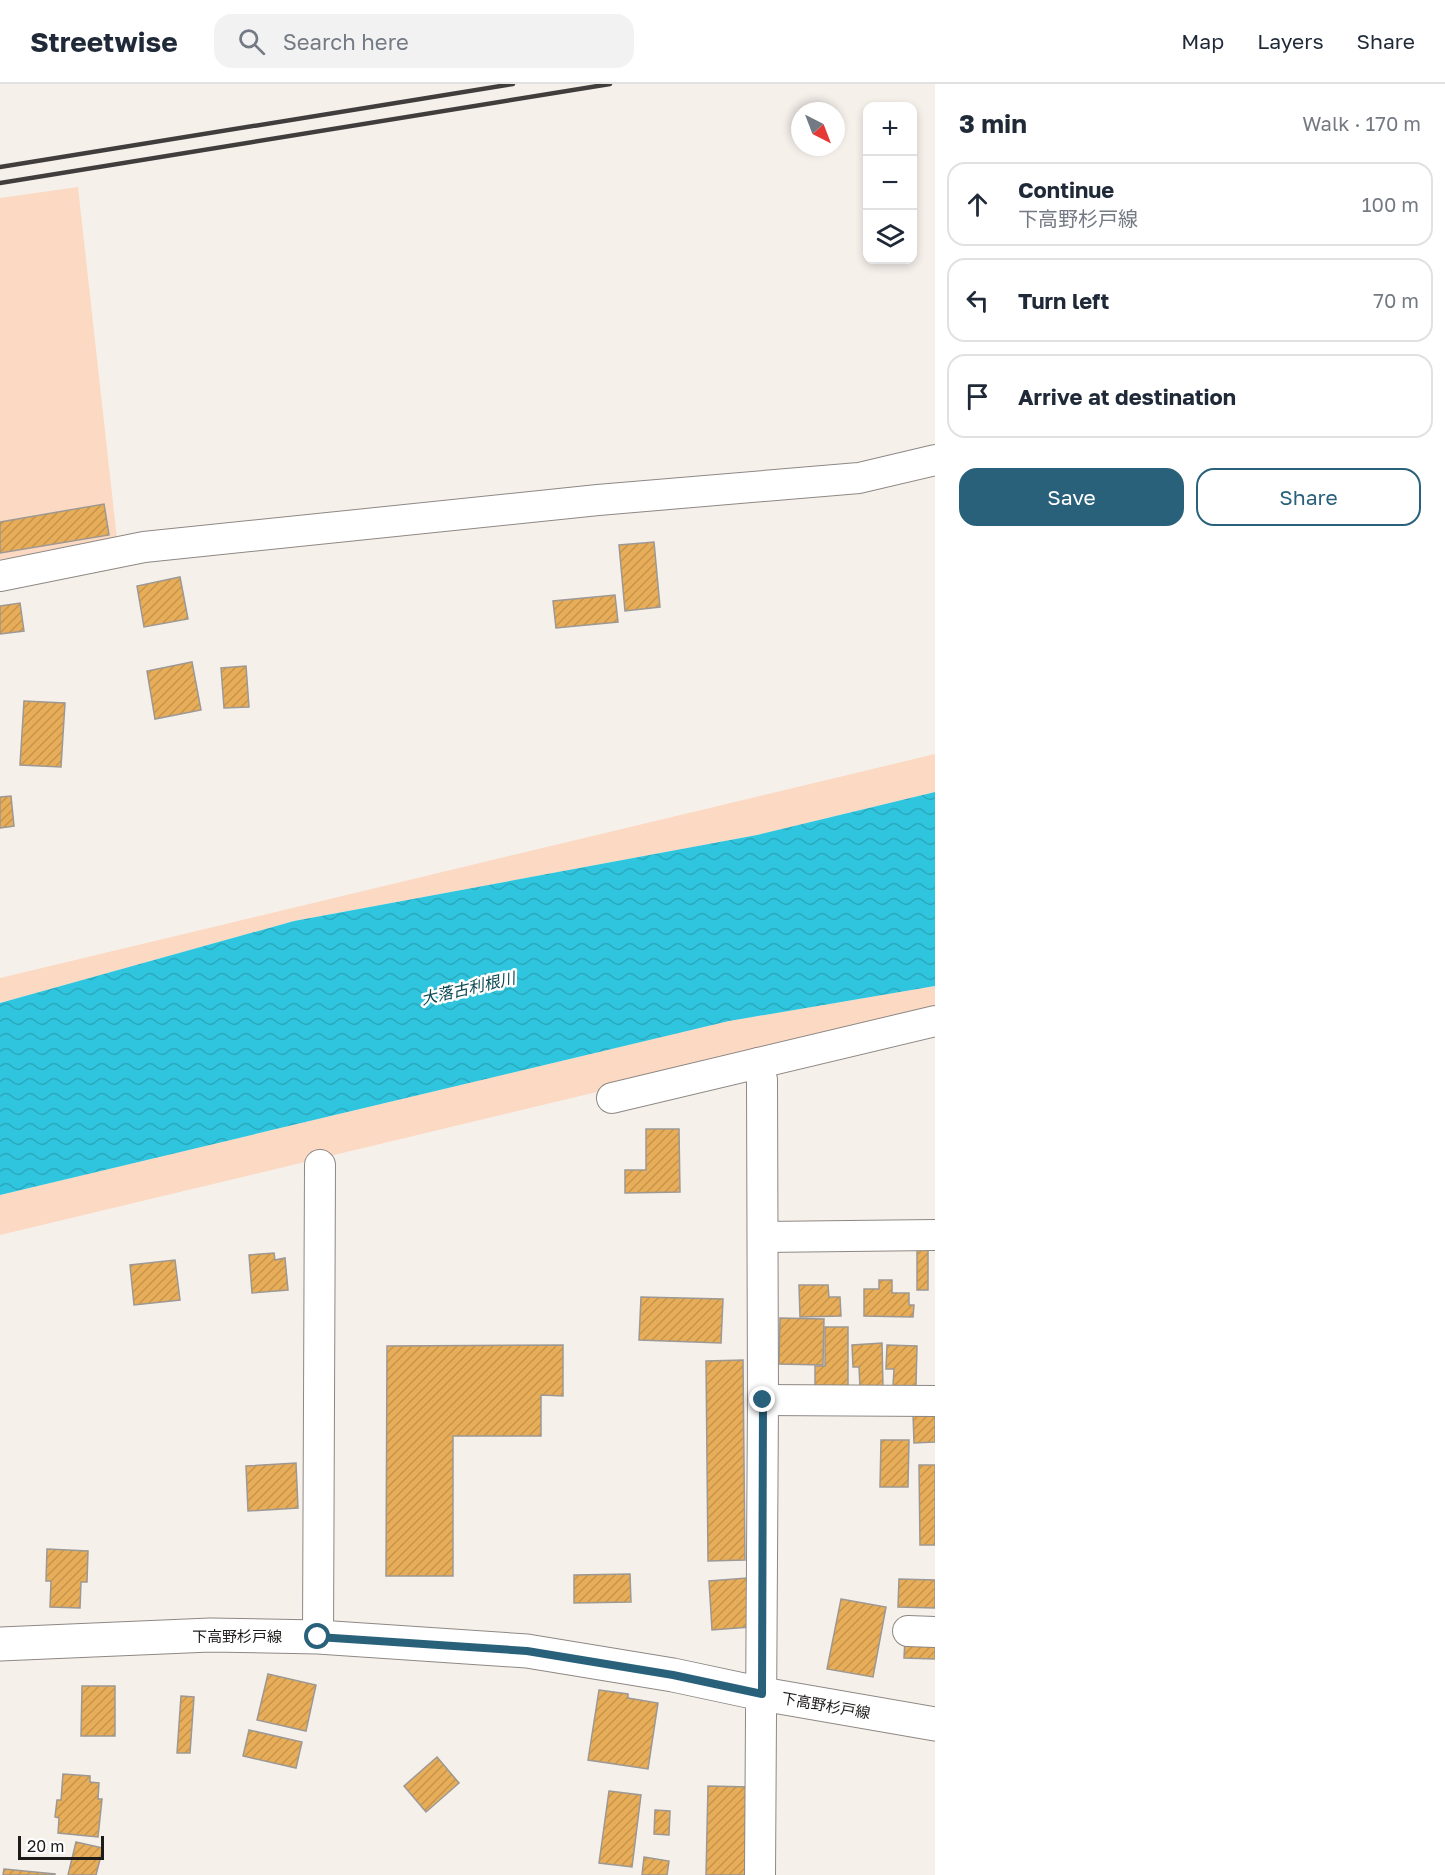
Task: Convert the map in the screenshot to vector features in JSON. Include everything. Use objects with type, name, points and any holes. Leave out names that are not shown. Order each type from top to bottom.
[{"type":"main road","name":"下高野杉戸線","points":[[0,1644],[210,1635],[318,1637],[527,1651],[673,1675],[762,1694],[935,1724]]},
{"type":"street","points":[[0,576],[144,547],[598,500],[859,478],[935,460]]},
{"type":"street","points":[[612,1098],[935,1021]]},
{"type":"street","points":[[758,1063],[762,1080],[763,1237],[760,1875]]},
{"type":"street","points":[[318,1637],[320,1166]]},
{"type":"street","points":[[763,1237],[935,1235]]},
{"type":"street","points":[[763,1400],[935,1401]]},
{"type":"shaded area","points":[[78,187],[117,539],[0,560],[0,198]]},
{"type":"shaded area","points":[[935,754],[935,792],[757,835],[294,921],[0,1003],[0,978]]},
{"type":"shaded area","points":[[935,986],[935,1011],[0,1235],[0,1195],[729,1021]]},
{"type":"water","name":"大落古利根川","points":[[935,792],[935,986],[729,1021],[0,1195],[0,1003],[294,921],[757,835]]},
{"type":"building","points":[[104,504],[109,535],[0,553],[0,522]]},
{"type":"building","points":[[654,542],[660,607],[625,611],[619,545]]},
{"type":"building","points":[[180,577],[188,619],[144,627],[137,586]]},
{"type":"building","points":[[615,595],[618,622],[556,628],[553,601]]},
{"type":"building","points":[[20,603],[24,631],[0,634],[0,606]]},
{"type":"building","points":[[192,662],[201,710],[155,719],[147,671]]},
{"type":"building","points":[[246,666],[249,707],[224,708],[221,668]]},
{"type":"building","points":[[24,701],[65,703],[61,767],[20,765]]},
{"type":"building","points":[[11,796],[14,826],[0,828],[0,797]]},
{"type":"building","points":[[646,1129],[679,1129],[680,1192],[625,1193],[625,1170],[646,1170]]},
{"type":"building","points":[[917,1249],[928,1249],[928,1290],[917,1290]]},
{"type":"building","points":[[274,1253],[275,1260],[285,1258],[288,1290],[252,1293],[249,1255]]},
{"type":"building","points":[[175,1260],[180,1300],[134,1305],[130,1265]]},
{"type":"building","points":[[879,1280],[892,1280],[892,1293],[909,1293],[909,1305],[914,1305],[913,1317],[864,1316],[864,1289],[879,1289]]},
{"type":"building","points":[[799,1285],[828,1285],[829,1297],[840,1297],[841,1316],[800,1317]]},
{"type":"building","points":[[641,1297],[723,1299],[721,1343],[639,1340]]},
{"type":"building","points":[[780,1318],[824,1319],[823,1365],[779,1364]]},
{"type":"building","points":[[825,1327],[848,1327],[848,1391],[815,1391],[815,1366],[825,1366]]},
{"type":"building","points":[[882,1343],[883,1386],[860,1387],[859,1367],[853,1367],[852,1345]]},
{"type":"building","points":[[563,1345],[563,1396],[541,1395],[541,1436],[453,1436],[453,1576],[386,1576],[387,1346]]},
{"type":"building","points":[[887,1345],[917,1346],[916,1386],[893,1386],[894,1369],[886,1369]]},
{"type":"building","points":[[743,1360],[745,1560],[708,1561],[706,1361]]},
{"type":"building","points":[[935,1413],[935,1442],[914,1443],[913,1414]]},
{"type":"building","points":[[881,1440],[909,1440],[908,1487],[880,1487]]},
{"type":"building","points":[[296,1463],[298,1508],[248,1511],[246,1466]]},
{"type":"building","points":[[919,1465],[935,1465],[935,1545],[920,1545]]},
{"type":"building","points":[[47,1549],[88,1551],[87,1582],[81,1582],[80,1608],[50,1607],[51,1581],[46,1581]]},
{"type":"building","points":[[630,1574],[631,1602],[574,1603],[574,1575]]},
{"type":"building","points":[[747,1578],[750,1627],[712,1630],[709,1581]]},
{"type":"building","points":[[899,1579],[935,1580],[935,1608],[898,1607]]},
{"type":"building","points":[[841,1599],[886,1607],[873,1677],[827,1669]]},
{"type":"building","points":[[905,1639],[935,1641],[935,1659],[904,1658]]},
{"type":"building","points":[[268,1674],[316,1685],[306,1731],[257,1720]]},
{"type":"building","points":[[82,1686],[115,1686],[115,1736],[81,1736]]},
{"type":"building","points":[[599,1690],[628,1694],[628,1698],[658,1703],[648,1769],[588,1760]]},
{"type":"building","points":[[181,1696],[194,1697],[190,1753],[177,1753]]},
{"type":"building","points":[[249,1730],[302,1742],[296,1768],[243,1756]]},
{"type":"building","points":[[437,1757],[459,1783],[426,1812],[404,1786]]},
{"type":"building","points":[[63,1774],[90,1776],[90,1782],[99,1783],[98,1799],[102,1799],[98,1837],[58,1833],[59,1818],[55,1817],[57,1800],[61,1800]]},
{"type":"building","points":[[708,1786],[750,1787],[748,1875],[706,1875]]},
{"type":"building","points":[[609,1791],[641,1795],[632,1867],[599,1863]]},
{"type":"building","points":[[655,1810],[670,1811],[669,1835],[654,1834]]},
{"type":"building","points":[[76,1842],[103,1848],[96,1875],[68,1875]]},
{"type":"building","points":[[644,1857],[669,1861],[667,1875],[642,1875]]},
{"type":"building","points":[[4,1869],[55,1874],[55,1875],[3,1875]]},
{"type":"railway","points":[[0,167],[513,84]]},
{"type":"railway","points":[[0,183],[610,84]]},
{"type":"route","points":[[318,1637],[527,1651],[673,1675],[762,1694],[760,1669],[763,1400]]}]
